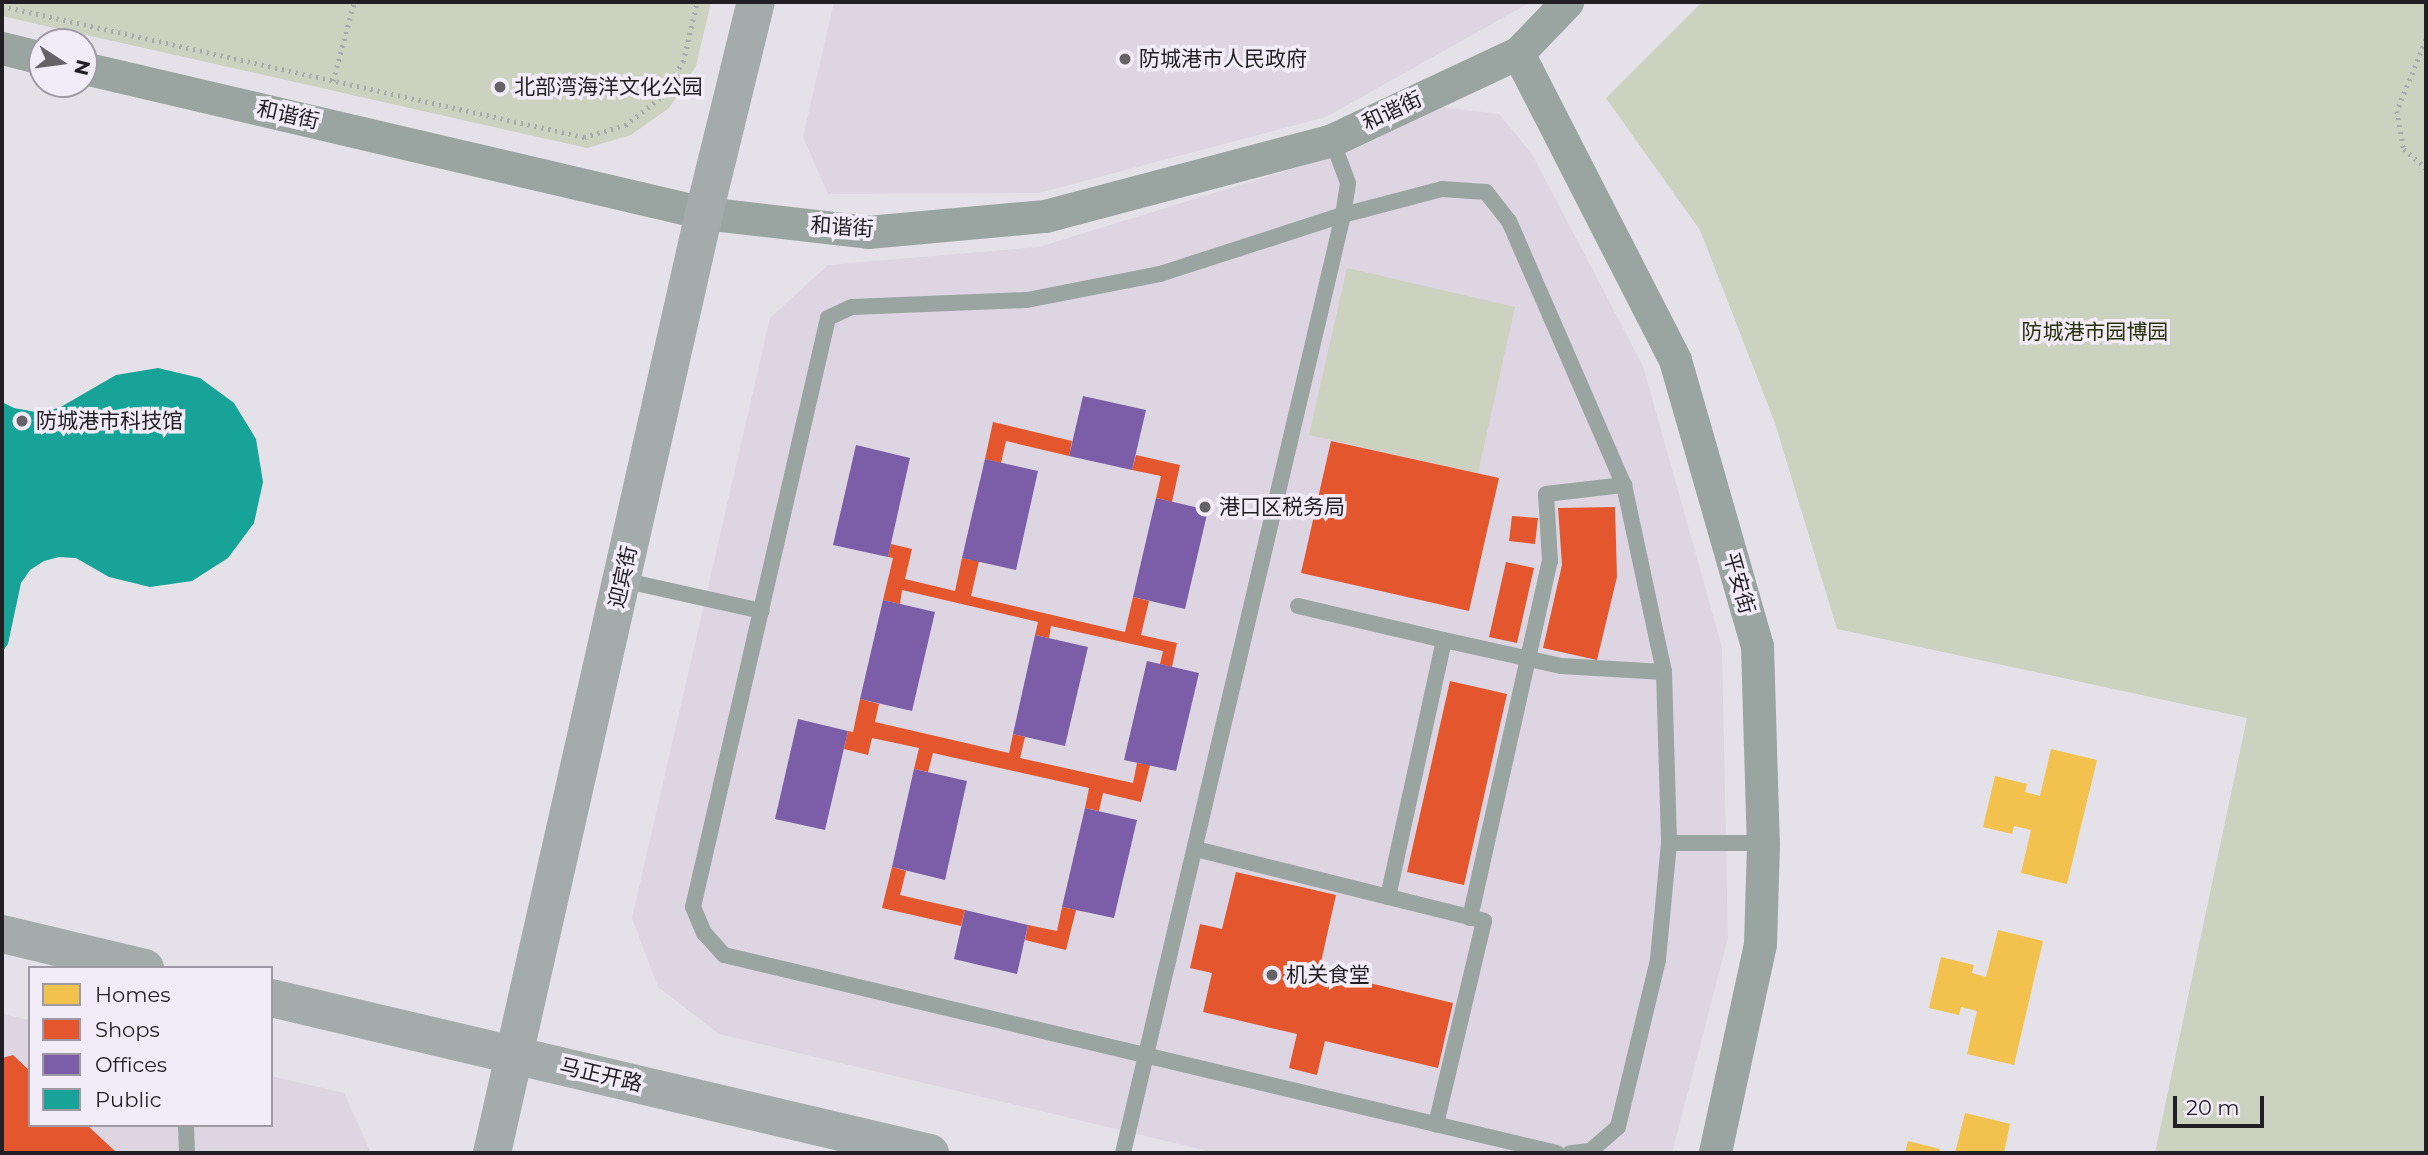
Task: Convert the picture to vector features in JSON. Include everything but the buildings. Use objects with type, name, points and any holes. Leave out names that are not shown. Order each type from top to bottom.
[{"type":"main road","name":"迎宾街","points":[[492,1153],[705,213],[756,2]]},
{"type":"main road","points":[[2,934],[137,966]]},
{"type":"main road","name":"马正开路","points":[[273,998],[930,1153]]},
{"type":"street","name":"和谐街","points":[[98,71],[705,213],[868,232],[1045,216],[1332,140],[1518,53],[1567,2]]},
{"type":"street","points":[[2,48],[28,54]]},
{"type":"street","name":"平安街","points":[[1518,53],[1675,360],[1757,646],[1763,843],[1760,944],[1715,1153]]},
{"type":"lane","points":[[1123,1153],[1148,1056],[1343,215],[1349,183],[1332,140]]},
{"type":"lane","points":[[1558,1153],[724,955],[704,933],[693,907],[828,318],[852,307],[1027,300],[1160,274],[1343,215],[1442,189],[1486,192],[1509,221],[1624,485],[1664,672],[1669,843],[1658,960],[1618,1127],[1590,1151],[1570,1153]]},
{"type":"lane","points":[[1471,918],[1550,561],[1546,495],[1624,485]]},
{"type":"lane","points":[[622,580],[762,611]]},
{"type":"lane","points":[[1298,606],[1561,666],[1664,672]]},
{"type":"lane","points":[[1388,897],[1444,640]]},
{"type":"lane","points":[[1669,843],[1763,843]]},
{"type":"lane","points":[[1196,849],[1484,921],[1436,1124]]},
{"type":"lane","points":[[186,1127],[187,1153]]},
{"type":"path","points":[[333,80],[354,2]]},
{"type":"path","points":[[2,6],[584,137],[625,125],[660,98],[683,62],[697,2]]},
{"type":"path","points":[[2426,40],[2397,111],[2404,149],[2426,168]]},
{"type":"shaded area","name":"防城港市人民政府","points":[[834,2],[1531,2],[1326,117],[1039,193],[828,194],[803,137]]},
{"type":"shaded area","name":"港口区税务局","points":[[1442,107],[1499,114],[1532,154],[1643,366],[1722,647],[1728,938],[1672,1153],[1216,1153],[719,1034],[658,987],[632,918],[770,318],[828,265],[1039,247],[1337,155]]},
{"type":"shaded area","points":[[2,1014],[28,1020],[28,1127],[273,1127],[273,1076],[344,1093],[371,1153],[2,1153]]},
{"type":"green space","name":"北部湾海洋文化公园","points":[[2,2],[711,2],[696,66],[669,108],[631,135],[587,148],[98,38],[98,28],[55,28],[2,16]]},
{"type":"green space","name":"防城港市园博园","points":[[1702,2],[2426,2],[2426,1153],[2155,1153],[2247,718],[1837,629],[1775,423],[1700,230],[1606,98]]},
{"type":"green space","points":[[1347,268],[1515,307],[1478,473],[1309,435]]},
{"type":"place","name":"防城港市人民政府","points":[[1125,59]]},
{"type":"place","name":"北部湾海洋文化公园","points":[[500,87]]},
{"type":"place","name":"防城港市科技馆","points":[[22,421]]},
{"type":"place","name":"港口区税务局","points":[[1205,507]]},
{"type":"place","name":"机关食堂","points":[[1272,975]]}]
